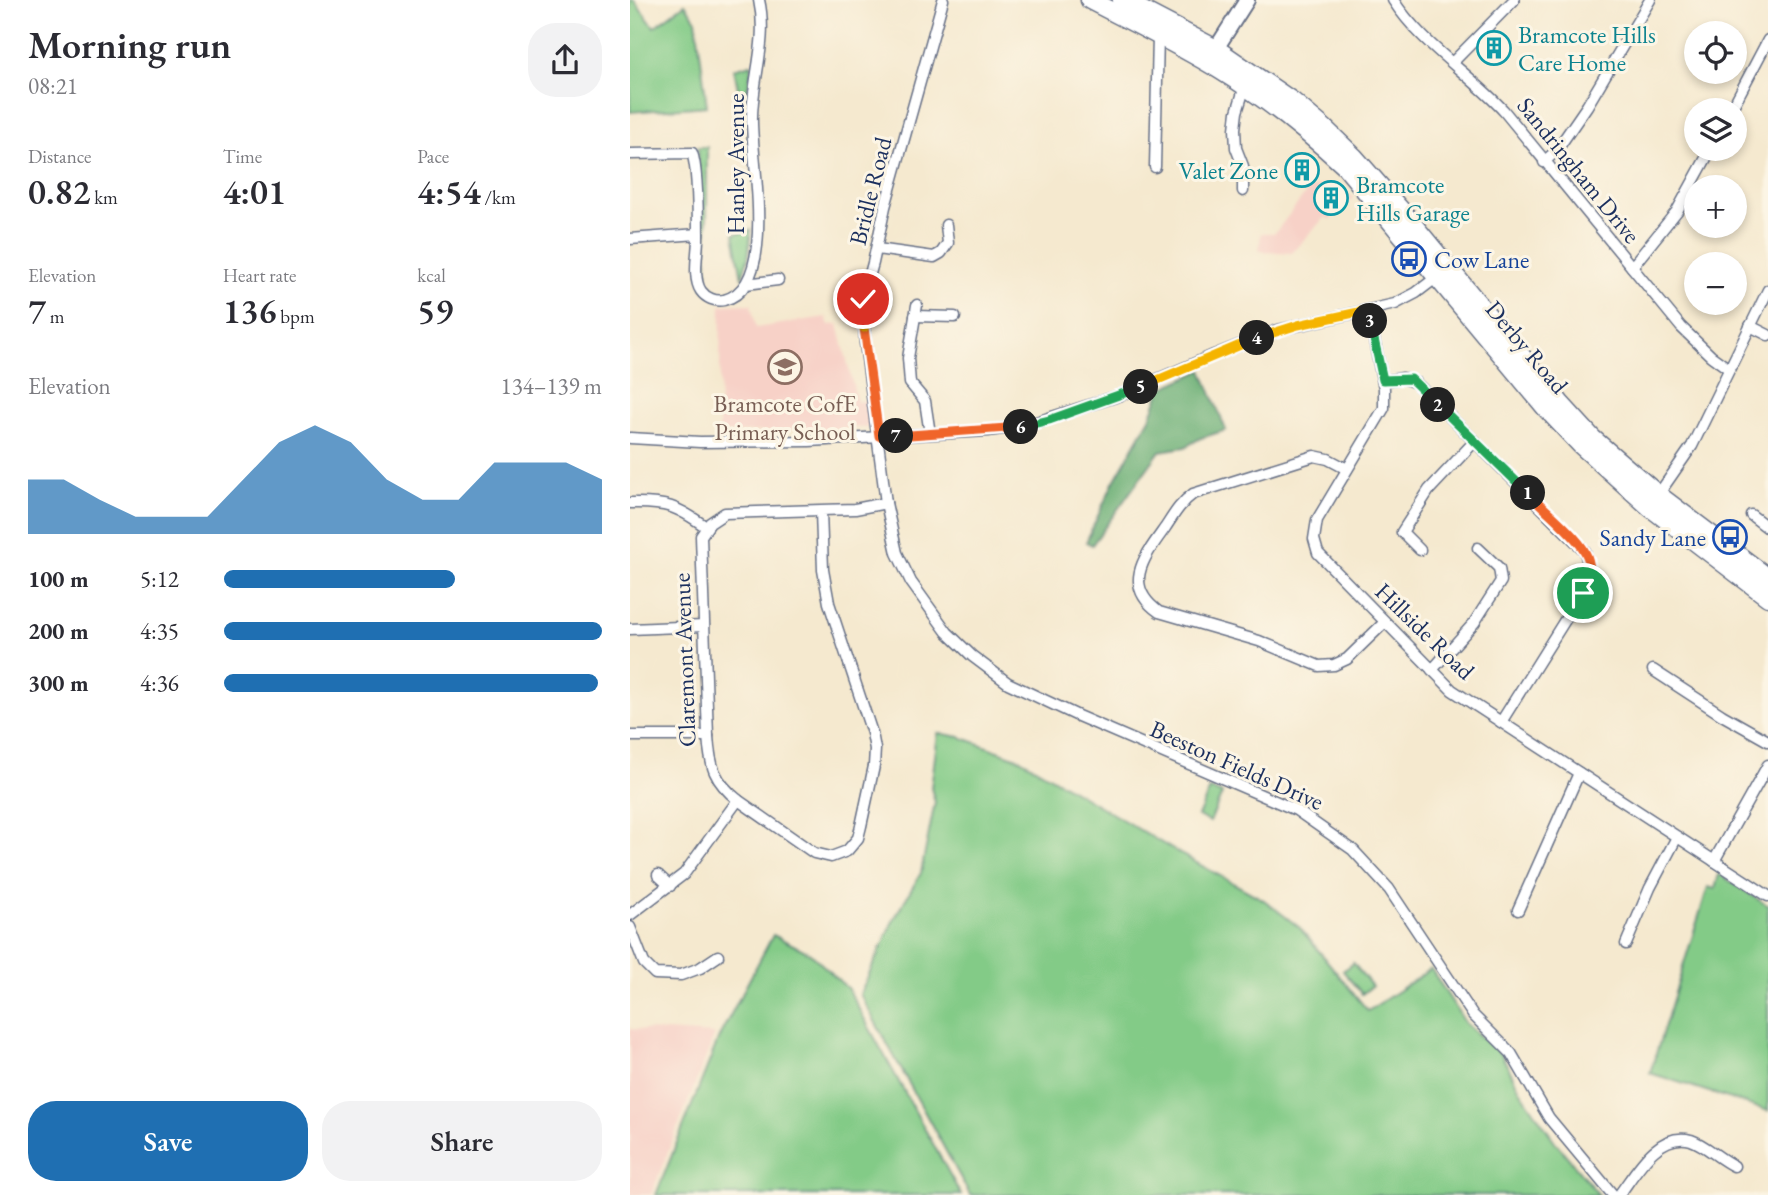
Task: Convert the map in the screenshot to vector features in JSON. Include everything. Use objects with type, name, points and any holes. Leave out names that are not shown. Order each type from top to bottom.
[{"type":"highway","name":"Derby Road","points":[[1090,0],[1158,36],[1212,56],[1245,86],[1303,129],[1345,166],[1546,408],[1581,445],[1650,507],[1768,597]]},
{"type":"highway","name":"Derby Road","points":[[1122,0],[1293,102],[1354,157],[1592,439],[1658,495],[1768,578]]},
{"type":"street","name":"Hanley Avenue","points":[[698,234],[697,278],[702,292],[710,299],[723,300],[736,294],[746,284],[754,261],[758,227],[752,114],[763,32],[759,0]]},
{"type":"street","name":"Bridle Road","points":[[879,436],[863,299],[885,207],[943,0]]},
{"type":"street","points":[[1212,56],[1247,0]]},
{"type":"street","name":"Sandringham Drive","points":[[1393,0],[1418,31],[1504,111],[1681,327],[1729,369]]},
{"type":"street","points":[[1453,62],[1514,0]]},
{"type":"street","points":[[1544,162],[1556,151],[1587,106],[1650,0]]},
{"type":"street","points":[[1155,167],[1158,36]]},
{"type":"street","points":[[1737,98],[1768,40]]},
{"type":"street","points":[[1243,191],[1243,166],[1236,148],[1235,129],[1245,86]]},
{"type":"street","points":[[630,154],[692,153],[698,234],[630,239]]},
{"type":"street","points":[[1632,267],[1677,211],[1704,161]]},
{"type":"street","points":[[877,249],[934,257],[941,253],[948,243],[946,225]]},
{"type":"street","points":[[630,438],[729,442],[1007,429],[1049,420],[1121,395],[1278,330],[1403,300],[1437,276]]},
{"type":"street","name":"Hanley Avenue","points":[[746,284],[778,280]]},
{"type":"street","points":[[1658,495],[1692,446],[1768,290]]},
{"type":"street","name":"Hillside Road","points":[[1368,310],[1383,380],[1384,408],[1317,520],[1314,530],[1315,546],[1325,562],[1452,690],[1768,896]]},
{"type":"street","points":[[930,433],[925,401],[910,383],[908,359],[916,311],[956,316]]},
{"type":"street","points":[[1750,326],[1768,335]]},
{"type":"street","points":[[1383,380],[1403,378],[1416,383],[1585,551],[1590,572],[1587,585],[1501,722]]},
{"type":"street","name":"Beeston Fields Drive","points":[[879,436],[886,503],[897,553],[923,601],[947,632],[998,676],[1077,716],[1296,810],[1353,850],[1389,889],[1473,1015],[1511,1053],[1554,1126],[1613,1195]]},
{"type":"street","points":[[1420,550],[1402,532],[1429,490],[1475,441]]},
{"type":"street","points":[[1347,469],[1328,459],[1314,456],[1193,494],[1183,502],[1141,564],[1140,587],[1146,601],[1159,612],[1259,641],[1319,666],[1334,665],[1347,659],[1385,622]]},
{"type":"street","points":[[630,503],[650,502],[676,508],[706,527],[725,513],[856,509],[886,503]]},
{"type":"street","name":"Claremont Avenue","points":[[706,527],[701,536],[701,546],[709,761],[727,791],[738,800],[814,853],[831,857],[847,851],[858,838],[875,750],[872,733],[829,603],[823,570],[821,511]]},
{"type":"street","points":[[1760,521],[1767,511]]},
{"type":"street","points":[[1432,670],[1474,623],[1501,581],[1499,568],[1478,548]]},
{"type":"street","points":[[630,629],[704,626]]},
{"type":"street","points":[[1653,670],[1768,741]]},
{"type":"street","points":[[630,736],[708,736]]},
{"type":"street","points":[[1714,861],[1768,765]]},
{"type":"street","points":[[1518,911],[1579,773]]},
{"type":"street","points":[[630,915],[670,886],[690,867],[738,800]]},
{"type":"street","points":[[1626,944],[1650,888],[1677,837]]},
{"type":"street","points":[[658,875],[670,886]]},
{"type":"street","points":[[1523,900],[1533,904]]},
{"type":"street","points":[[630,927],[644,963],[655,974],[681,975],[700,968],[718,956]]},
{"type":"street","points":[[700,968],[704,980]]},
{"type":"street","points":[[651,985],[655,974]]},
{"type":"street","points":[[1619,1195],[1648,1156],[1670,1141],[1692,1141],[1718,1165],[1734,1166]]},
{"type":"shaded area","points":[[1325,184],[1354,197],[1330,220],[1325,217],[1292,253],[1259,251],[1261,233],[1275,233],[1309,189]]},
{"type":"shaded area","name":"Bramcote CofE Primary School","points":[[751,304],[756,328],[826,317],[829,325],[838,324],[857,402],[870,400],[873,427],[719,433],[721,305]]},
{"type":"shaded area","points":[[630,1029],[715,1034],[651,1195],[630,1195]]},
{"type":"green space","points":[[630,0],[634,0],[654,27],[685,4],[696,20],[707,106],[630,112]]},
{"type":"green space","points":[[751,64],[752,66],[743,113],[734,69]]},
{"type":"green space","points":[[698,147],[707,147],[707,283],[721,293],[733,291],[719,296],[711,295],[702,284]]},
{"type":"green space","points":[[751,230],[748,258],[742,278],[734,234]]},
{"type":"green space","points":[[1202,370],[1226,430],[1201,438],[1185,447],[1160,451],[1092,545],[1086,542],[1113,483],[1150,418],[1161,389]]},
{"type":"green space","points":[[938,733],[960,737],[1020,759],[1264,900],[1300,928],[1368,1011],[1431,969],[1466,1024],[1501,1054],[1521,1092],[1556,1143],[1599,1195],[970,1195],[860,994],[893,921],[921,873],[935,802],[931,788]]},
{"type":"green space","points":[[1210,789],[1222,794],[1210,822],[1198,816]]},
{"type":"green space","points":[[1719,874],[1768,906],[1768,1111],[1650,1073],[1708,887],[1715,889]]},
{"type":"green space","points":[[773,935],[810,953],[848,989],[961,1195],[656,1195],[720,1035]]},
{"type":"green space","points":[[1353,963],[1372,986],[1362,994],[1343,971]]},
{"type":"place","name":"Bramcote Hills Care Home","points":[[1494,48]]},
{"type":"place","name":"Valet Zone","points":[[1302,170]]},
{"type":"place","name":"Bramcote Hills Garage","points":[[1331,198]]},
{"type":"place","name":"Cow Lane","points":[[1409,259]]},
{"type":"place","name":"Bramcote CofE Primary School","points":[[785,367]]},
{"type":"place","name":"Sandy Lane","points":[[1730,537]]},
{"type":"route","points":[[863,299],[865,343],[879,436],[1001,430],[1049,420],[1121,395],[1278,330],[1368,310],[1383,380],[1403,378],[1416,383],[1580,544],[1589,562],[1590,572],[1583,593]]}]
